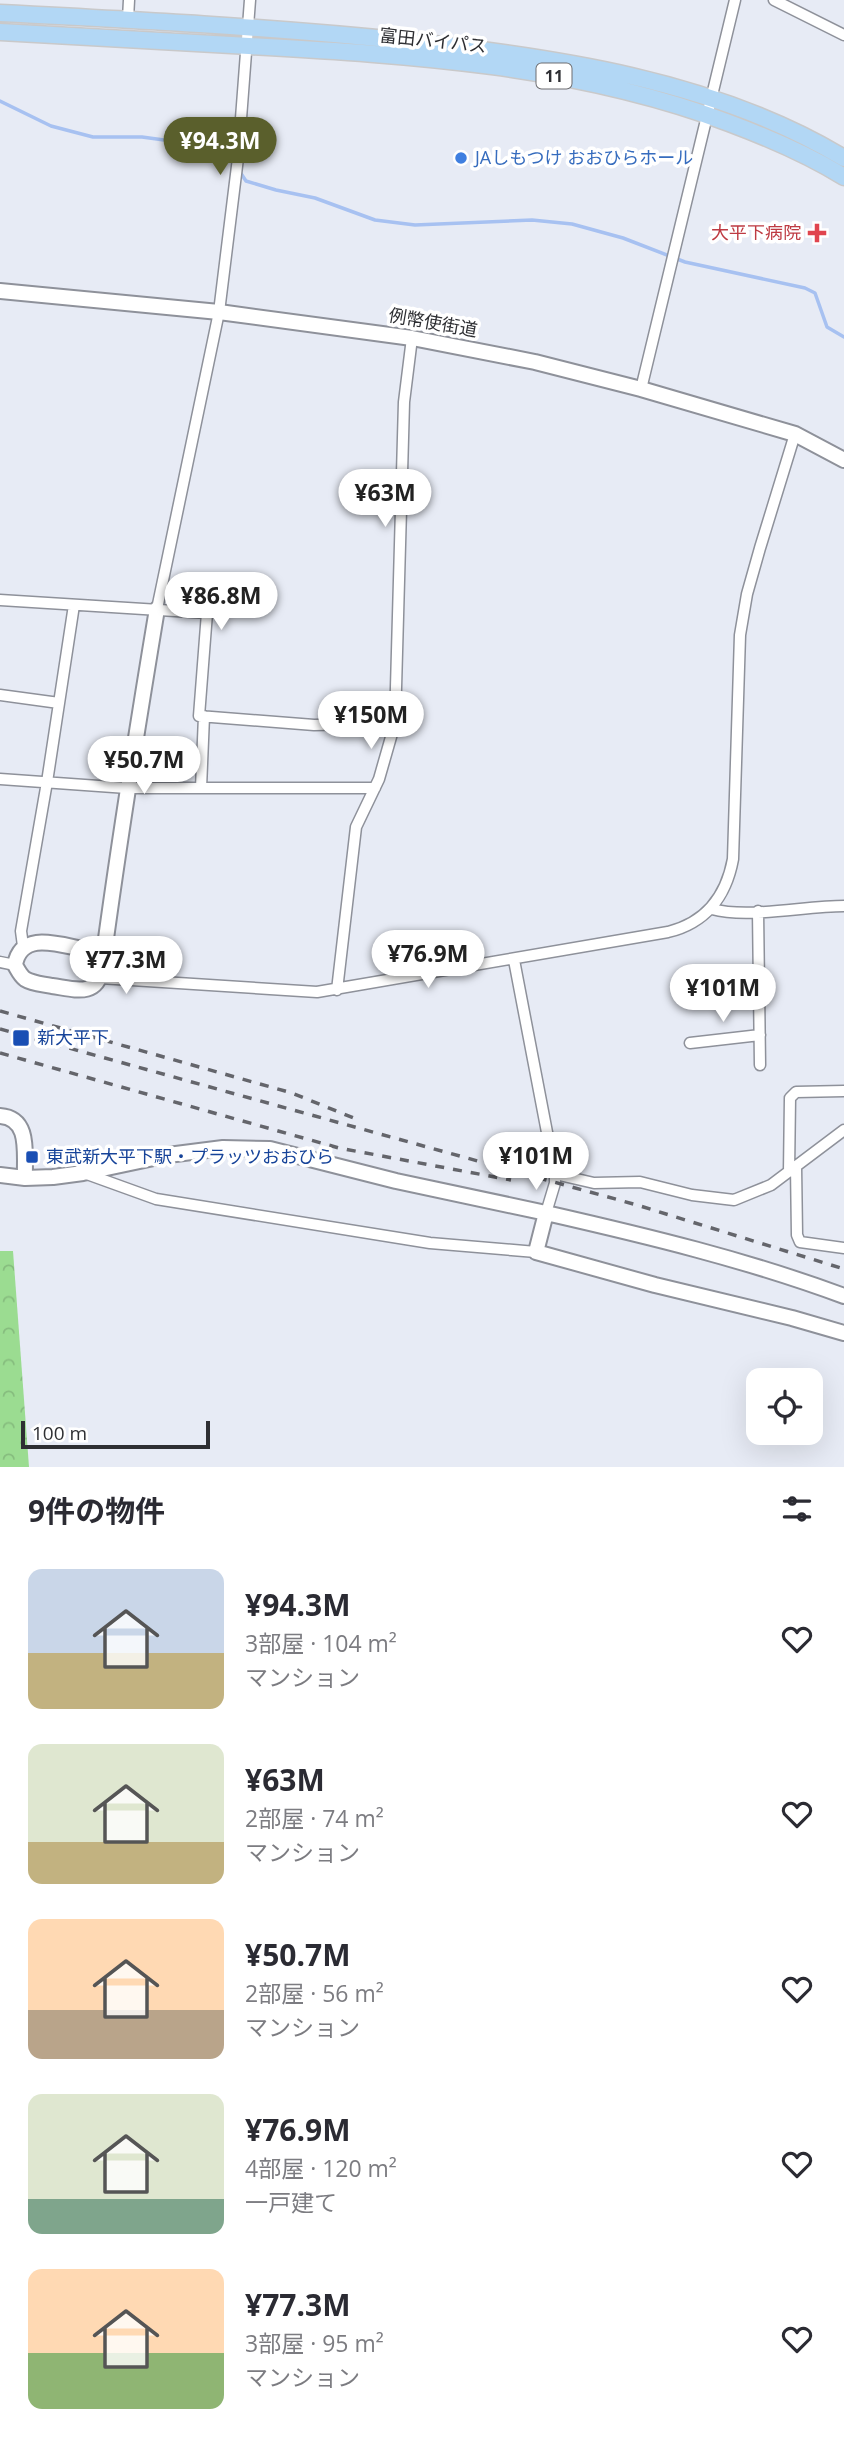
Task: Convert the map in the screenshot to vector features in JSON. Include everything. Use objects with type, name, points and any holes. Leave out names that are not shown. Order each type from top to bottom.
[{"type":"main road","name":"富田バイパス","points":[[0,13],[350,35],[530,56],[624,75],[712,99],[801,135],[844,158]]},
{"type":"main road","name":"富田バイパス","points":[[0,32],[328,50],[519,69],[618,88],[708,115],[809,156],[844,177]]},
{"type":"street","points":[[128,19],[129,0]]},
{"type":"street","points":[[0,962],[15,965],[25,979],[80,990],[94,985],[101,973],[127,788],[157,609],[219,312],[238,158],[250,0]]},
{"type":"street","points":[[641,389],[735,0]]},
{"type":"street","points":[[774,0],[844,35]]},
{"type":"street","name":"例幣使街道","points":[[0,291],[219,312],[412,338],[535,362],[641,389],[795,434],[844,460]]},
{"type":"street","points":[[337,990],[356,827],[375,788],[395,723],[403,426],[412,338]]},
{"type":"street","points":[[101,973],[317,992],[337,990],[683,928],[712,909],[723,892],[733,859],[740,635],[747,594],[795,434]]},
{"type":"street","points":[[0,600],[206,613],[200,716],[314,724],[395,723]]},
{"type":"street","points":[[23,946],[21,931],[74,605]]},
{"type":"street","points":[[0,695],[59,703]]},
{"type":"street","points":[[201,788],[204,716]]},
{"type":"street","points":[[0,779],[127,788],[375,788]]},
{"type":"street","points":[[712,909],[730,914],[844,906]]},
{"type":"street","points":[[758,911],[760,1065]]},
{"type":"street","points":[[88,950],[106,939]]},
{"type":"street","points":[[15,965],[17,954],[23,946],[36,942],[88,950],[94,955],[101,973]]},
{"type":"street","points":[[514,960],[555,1174],[555,1183],[536,1252]]},
{"type":"street","points":[[690,1042],[760,1035]]},
{"type":"street","points":[[844,1091],[796,1092],[790,1098],[797,1235],[800,1242],[844,1248]]},
{"type":"street","points":[[0,1116],[13,1118],[20,1124],[23,1133],[25,1178]]},
{"type":"street","points":[[555,1174],[594,1183],[640,1182],[692,1195],[734,1200],[771,1185],[843,1134]]},
{"type":"street","points":[[0,1175],[25,1178],[83,1173],[168,1155],[223,1148],[270,1149],[396,1181],[664,1240],[778,1272],[844,1296]]},
{"type":"street","points":[[83,1173],[156,1199],[430,1243],[536,1252],[844,1334]]},
{"type":"green space","points":[[0,1251],[13,1251],[29,1467],[0,1467]]},
{"type":"waterway","points":[[0,101],[51,126],[93,137],[164,140],[230,158],[235,165]]},
{"type":"waterway","points":[[240,172],[246,181],[315,198],[375,220],[415,225],[532,220],[572,224],[623,238],[685,262],[805,288],[815,293],[827,327],[844,337]]},
{"type":"railway","points":[[0,1011],[292,1093],[361,1121]]},
{"type":"railway","points":[[0,1029],[637,1205],[844,1269]]},
{"type":"railway","points":[[0,1053],[339,1148],[511,1180]]},
{"type":"place","name":"JAしもつけ おおひらホール","points":[[461,158]]},
{"type":"place","name":"大平下病院","points":[[817,233]]},
{"type":"place","name":"新大平下","points":[[21,1038]]},
{"type":"place","name":"東武新大平下駅・プラッツおおひら","points":[[32,1157]]}]
